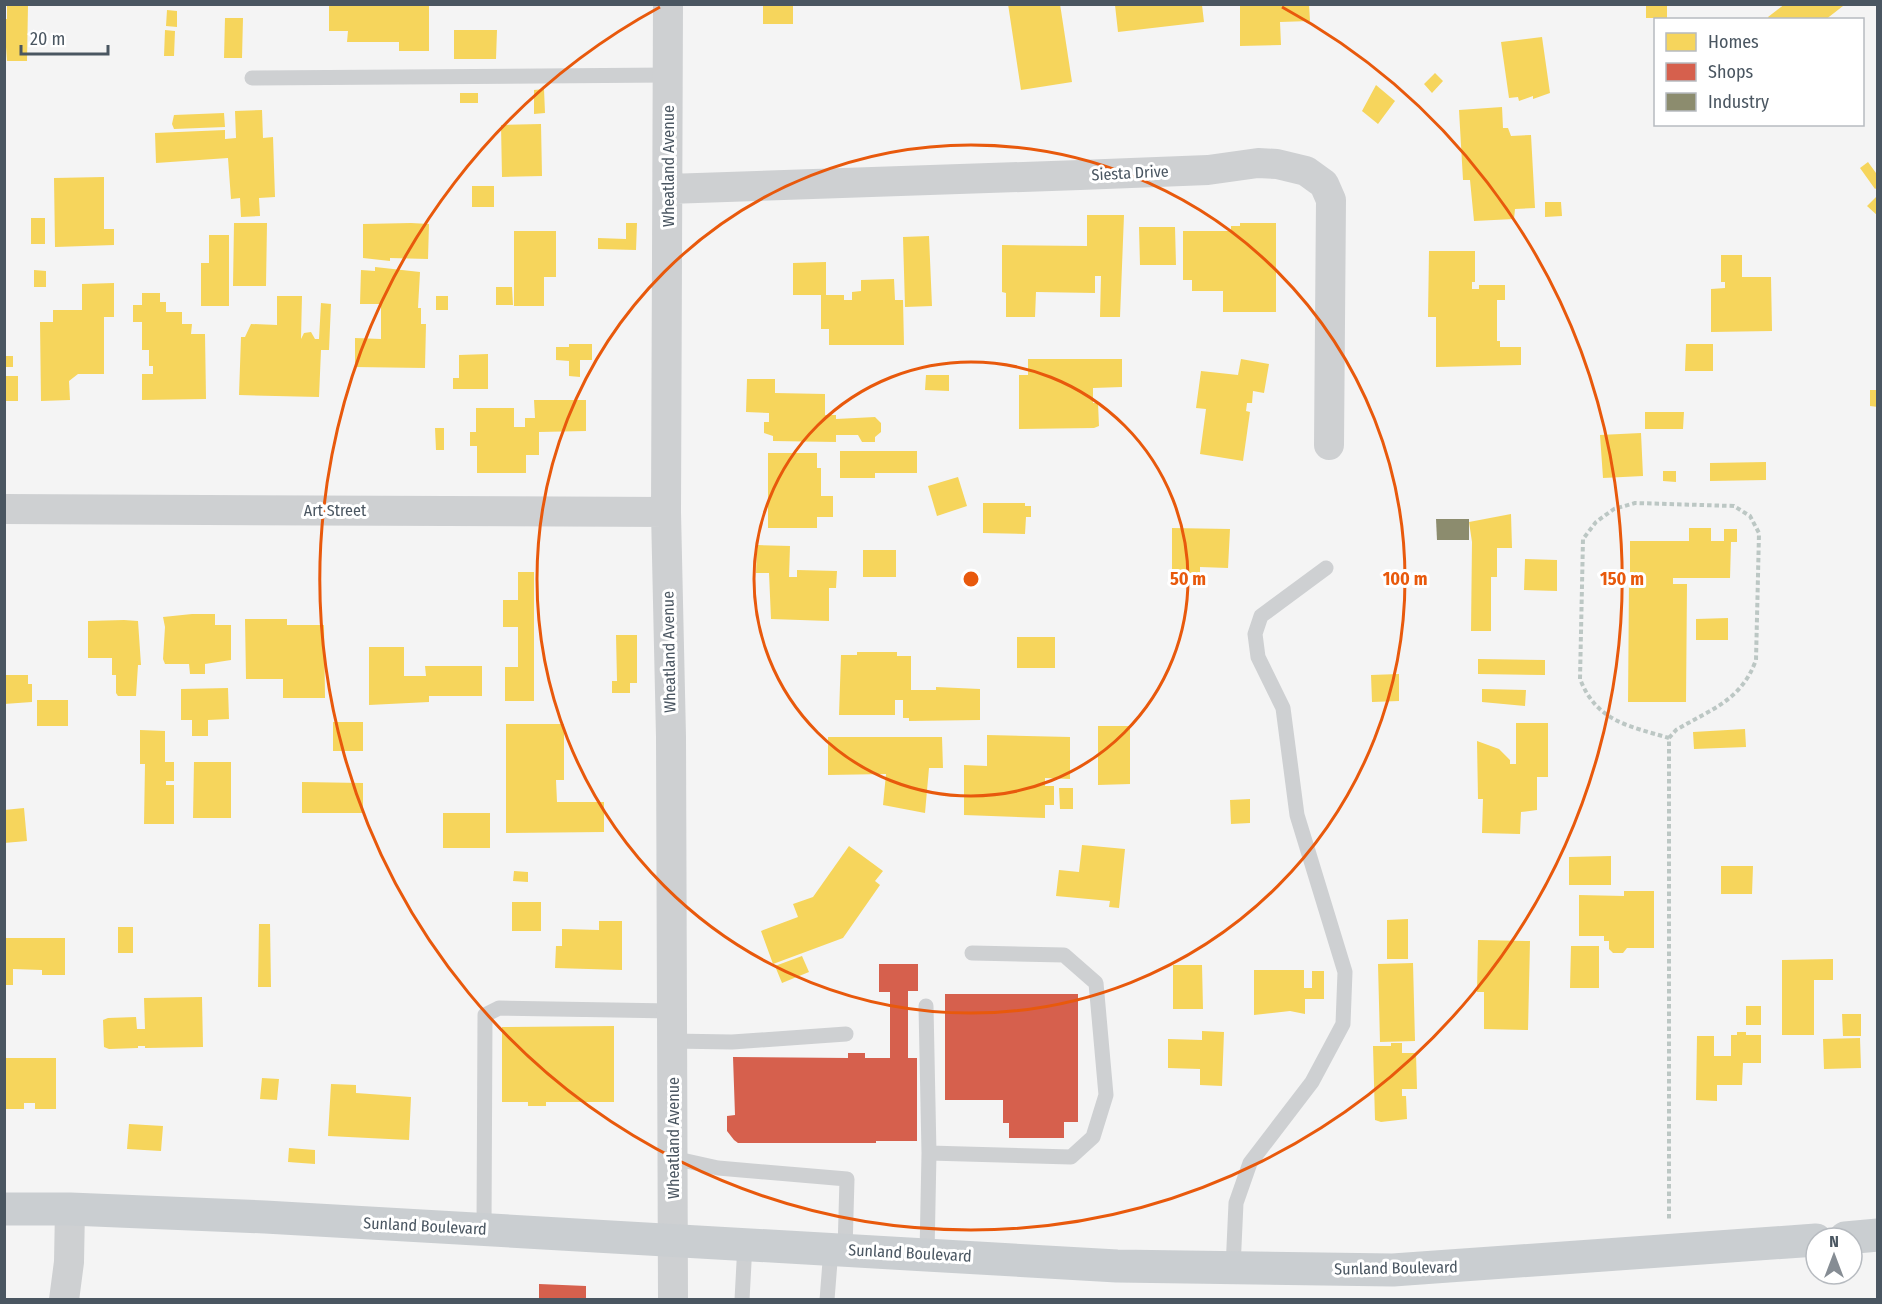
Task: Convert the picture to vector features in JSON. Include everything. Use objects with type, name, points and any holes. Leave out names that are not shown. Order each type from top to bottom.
[{"type":"main road","name":"Sunland Boulevard","points":[[4,1209],[70,1209],[484,1230],[1117,1266],[1414,1270],[1670,1253],[1804,1241]]},
{"type":"street","name":"Wheatland Avenue","points":[[668,4],[666,512],[671,749],[673,1299]]},
{"type":"street","name":"Siesta Drive","points":[[668,189],[1208,170],[1258,163],[1296,167],[1324,184],[1332,200],[1329,445]]},
{"type":"street","name":"Art Street","points":[[4,509],[666,512]]},
{"type":"street","points":[[64,1299],[69,1262],[70,1209]]},
{"type":"lane","points":[[252,78],[668,75]]},
{"type":"lane","points":[[1233,1268],[1236,1203],[1250,1162],[1311,1082],[1343,1024],[1345,972],[1297,814],[1283,708],[1258,657],[1255,634],[1261,616],[1326,568]]},
{"type":"lane","points":[[929,1153],[1071,1157],[1093,1137],[1106,1095],[1096,982],[1064,955],[972,953]]},
{"type":"lane","points":[[926,1006],[929,1153],[927,1254]]},
{"type":"lane","points":[[484,1230],[485,1015],[499,1008],[672,1011]]},
{"type":"lane","points":[[672,1041],[732,1042],[846,1034]]},
{"type":"lane","points":[[673,1158],[717,1168],[848,1179],[838,1249],[827,1299]]},
{"type":"lane","points":[[742,1299],[745,1244]]},
{"type":"path","points":[[1669,738],[1608,717],[1595,707],[1586,694],[1580,679],[1583,539],[1596,522],[1614,509],[1635,503],[1734,507],[1750,516],[1759,533],[1756,660],[1749,678],[1738,693],[1676,730],[1669,738],[1670,1253]]},
{"type":"building: Homes","points":[[329,4],[429,4],[429,51],[399,51],[399,42],[347,42],[348,31],[329,31]]},
{"type":"building: Homes","points":[[763,4],[793,4],[793,24],[763,24]]},
{"type":"building: Homes","points":[[1008,4],[1060,4],[1072,82],[1021,90]]},
{"type":"building: Homes","points":[[1240,4],[1309,4],[1310,21],[1280,22],[1281,45],[1240,46]]},
{"type":"building: Homes","points":[[1646,4],[1667,4],[1667,18],[1646,18]]},
{"type":"building: Homes","points":[[1785,4],[1842,4],[1843,6],[1828,18],[1768,17]]},
{"type":"building: Homes","points":[[7,5],[28,5],[27,61],[7,61],[4,19],[7,19]]},
{"type":"building: Homes","points":[[1115,5],[1202,5],[1204,22],[1118,32]]},
{"type":"building: Homes","points":[[167,10],[177,11],[177,27],[166,26]]},
{"type":"building: Homes","points":[[225,18],[243,18],[242,58],[224,58]]},
{"type":"building: Homes","points":[[165,30],[175,31],[174,56],[164,56]]},
{"type":"building: Homes","points":[[454,30],[497,30],[496,59],[454,59]]},
{"type":"building: Homes","points":[[1542,37],[1550,93],[1519,101],[1518,97],[1509,98],[1501,42]]},
{"type":"building: Homes","points":[[1435,73],[1443,81],[1432,93],[1424,84]]},
{"type":"building: Homes","points":[[1376,85],[1395,101],[1378,124],[1362,111]]},
{"type":"building: Homes","points":[[544,89],[545,113],[534,114],[534,90]]},
{"type":"building: Homes","points":[[460,93],[478,93],[478,103],[460,103]]},
{"type":"building: Homes","points":[[1502,107],[1503,128],[1508,128],[1511,136],[1531,135],[1535,208],[1515,209],[1514,219],[1474,221],[1470,180],[1463,180],[1459,110]]},
{"type":"building: Homes","points":[[262,110],[263,138],[273,137],[275,197],[259,198],[260,216],[241,217],[240,198],[231,199],[228,158],[156,163],[155,133],[225,130],[225,139],[236,138],[235,111]]},
{"type":"building: Homes","points":[[224,113],[225,127],[174,129],[172,124],[174,115]]},
{"type":"building: Homes","points":[[541,124],[542,176],[502,177],[501,125]]},
{"type":"building: Homes","points":[[1868,162],[1876,173],[1878,171],[1878,187],[1875,189],[1860,168]]},
{"type":"building: Homes","points":[[104,177],[104,229],[114,229],[114,245],[55,247],[54,178]]},
{"type":"building: Homes","points":[[472,186],[494,186],[494,207],[472,207]]},
{"type":"building: Homes","points":[[1878,195],[1878,216],[1867,206]]},
{"type":"building: Homes","points":[[1545,202],[1561,202],[1562,216],[1545,217]]},
{"type":"building: Homes","points":[[1087,215],[1124,215],[1120,317],[1100,317],[1101,276],[1095,276],[1095,293],[1036,292],[1035,317],[1006,317],[1006,293],[1002,292],[1002,245],[1087,246]]},
{"type":"building: Homes","points":[[31,218],[45,218],[45,244],[31,244]]},
{"type":"building: Homes","points":[[234,223],[267,223],[266,286],[233,286]]},
{"type":"building: Homes","points":[[626,223],[637,223],[636,250],[598,249],[598,238],[626,239]]},
{"type":"building: Homes","points":[[1240,223],[1276,223],[1276,312],[1223,312],[1223,291],[1192,291],[1192,280],[1183,280],[1183,231],[1231,231],[1231,226],[1240,226]]},
{"type":"building: Homes","points":[[363,224],[429,224],[428,259],[390,258],[390,261],[363,258]]},
{"type":"building: Homes","points":[[1139,227],[1175,227],[1176,265],[1140,265]]},
{"type":"building: Homes","points":[[514,231],[556,231],[556,277],[544,277],[544,306],[514,306]]},
{"type":"building: Homes","points":[[209,235],[229,235],[229,306],[201,306],[201,263],[209,263]]},
{"type":"building: Homes","points":[[929,236],[932,306],[905,307],[903,237]]},
{"type":"building: Homes","points":[[1429,251],[1475,251],[1475,282],[1472,282],[1472,289],[1479,289],[1479,285],[1505,285],[1505,300],[1497,300],[1497,341],[1500,341],[1500,347],[1521,347],[1521,365],[1436,367],[1436,317],[1428,317]]},
{"type":"building: Homes","points":[[1721,255],[1742,255],[1742,277],[1771,277],[1772,331],[1711,332],[1711,289],[1725,288],[1725,282],[1721,282]]},
{"type":"building: Homes","points":[[826,262],[826,295],[844,295],[844,300],[852,300],[852,292],[861,291],[861,280],[894,279],[895,300],[903,300],[904,345],[829,345],[829,329],[821,329],[821,295],[793,295],[793,263]]},
{"type":"building: Homes","points":[[375,267],[420,272],[418,308],[421,308],[421,324],[426,324],[425,368],[355,367],[355,338],[381,339],[381,304],[360,304],[361,270],[375,271]]},
{"type":"building: Homes","points":[[34,270],[46,271],[46,287],[34,287]]},
{"type":"building: Homes","points":[[114,283],[114,317],[104,317],[104,374],[78,374],[69,381],[70,400],[41,401],[40,322],[53,322],[53,310],[82,310],[82,284]]},
{"type":"building: Homes","points":[[496,287],[512,287],[513,305],[496,305]]},
{"type":"building: Homes","points":[[142,293],[160,293],[160,302],[166,302],[166,312],[182,312],[182,324],[192,324],[191,334],[205,334],[206,399],[142,400],[142,374],[153,374],[153,366],[149,366],[149,350],[142,350],[142,322],[133,322],[133,305],[142,305]]},
{"type":"building: Homes","points":[[277,296],[302,296],[301,339],[304,333],[311,332],[315,339],[319,339],[321,303],[331,304],[329,350],[321,350],[319,397],[239,395],[241,337],[245,337],[251,324],[277,325]]},
{"type":"building: Homes","points":[[436,296],[448,296],[448,310],[436,310]]},
{"type":"building: Homes","points":[[569,344],[592,344],[592,360],[580,360],[580,377],[569,376],[569,361],[556,360],[556,347],[569,347]]},
{"type":"building: Homes","points":[[1686,344],[1713,344],[1713,371],[1685,371]]},
{"type":"building: Homes","points":[[488,354],[488,389],[453,389],[453,378],[459,378],[459,355]]},
{"type":"building: Homes","points":[[4,356],[13,356],[13,367],[4,367]]},
{"type":"building: Homes","points":[[1028,359],[1122,359],[1122,387],[1093,388],[1093,403],[1098,403],[1099,426],[1094,428],[1019,429],[1019,375],[1028,375]]},
{"type":"building: Homes","points":[[1241,359],[1269,364],[1264,393],[1253,391],[1252,403],[1247,403],[1246,411],[1250,412],[1243,461],[1200,454],[1206,409],[1196,408],[1201,371],[1238,375]]},
{"type":"building: Homes","points":[[926,375],[949,375],[949,391],[925,390]]},
{"type":"building: Homes","points":[[4,376],[18,376],[18,401],[4,401]]},
{"type":"building: Homes","points":[[747,379],[775,379],[775,393],[825,394],[825,415],[836,415],[836,419],[875,417],[881,423],[881,432],[875,437],[875,442],[862,442],[858,435],[836,435],[836,442],[773,441],[773,436],[764,433],[764,422],[769,422],[769,413],[746,412]]},
{"type":"building: Homes","points":[[1870,390],[1878,390],[1878,407],[1870,406]]},
{"type":"building: Homes","points":[[534,400],[586,400],[586,431],[539,432],[539,455],[526,455],[526,473],[477,473],[477,446],[470,446],[470,432],[476,432],[476,408],[514,408],[514,427],[525,427],[525,418],[535,418]]},
{"type":"building: Homes","points":[[1645,412],[1684,412],[1683,429],[1645,429]]},
{"type":"building: Homes","points":[[435,428],[444,428],[444,450],[436,450]]},
{"type":"building: Homes","points":[[1641,433],[1643,476],[1603,478],[1600,435]]},
{"type":"building: Homes","points":[[840,451],[917,451],[917,473],[875,473],[875,478],[840,478]]},
{"type":"building: Homes","points":[[768,453],[817,453],[817,468],[821,468],[821,496],[833,496],[833,517],[817,517],[817,528],[768,528]]},
{"type":"building: Homes","points":[[1766,462],[1766,480],[1710,481],[1710,463]]},
{"type":"building: Homes","points":[[1663,471],[1676,471],[1676,482],[1663,481]]},
{"type":"building: Homes","points":[[958,477],[967,506],[937,516],[928,486]]},
{"type":"building: Homes","points":[[983,503],[1025,503],[1025,506],[1031,506],[1031,517],[1026,517],[1025,534],[983,533]]},
{"type":"building: Homes","points":[[1511,514],[1512,548],[1497,548],[1497,577],[1491,577],[1491,631],[1471,631],[1472,542],[1469,522]]},
{"type":"building: Homes","points":[[1172,528],[1230,529],[1228,568],[1200,567],[1200,573],[1172,573]]},
{"type":"building: Homes","points":[[1689,528],[1711,528],[1711,541],[1724,541],[1724,529],[1737,529],[1737,542],[1731,542],[1730,578],[1673,578],[1673,584],[1687,584],[1686,702],[1628,702],[1629,583],[1642,584],[1642,577],[1630,577],[1630,541],[1689,541]]},
{"type":"building: Homes","points":[[757,545],[790,546],[789,577],[797,577],[797,570],[837,571],[836,588],[829,588],[829,621],[771,619],[769,573],[756,573]]},
{"type":"building: Homes","points":[[863,550],[896,550],[896,577],[863,577]]},
{"type":"building: Homes","points":[[1525,559],[1557,560],[1557,591],[1524,590]]},
{"type":"building: Homes","points":[[518,572],[534,572],[534,701],[505,701],[505,667],[518,667],[518,627],[503,627],[503,600],[518,600]]},
{"type":"building: Homes","points":[[215,614],[215,625],[231,625],[231,660],[205,664],[205,674],[190,674],[189,664],[165,664],[163,659],[165,627],[163,617]]},
{"type":"building: Homes","points":[[1728,618],[1728,640],[1696,640],[1696,619]]},
{"type":"building: Homes","points":[[245,619],[287,619],[287,625],[324,625],[325,698],[283,698],[283,679],[246,679]]},
{"type":"building: Homes","points":[[88,621],[138,621],[141,665],[138,665],[136,696],[118,696],[116,693],[116,675],[112,675],[112,658],[88,658]]},
{"type":"building: Homes","points":[[616,635],[637,635],[637,683],[630,683],[630,693],[612,693],[612,681],[617,681]]},
{"type":"building: Homes","points":[[1017,637],[1055,637],[1055,668],[1017,668]]},
{"type":"building: Homes","points":[[369,647],[404,647],[404,676],[426,676],[425,666],[482,666],[482,696],[429,696],[429,702],[369,705]]},
{"type":"building: Homes","points":[[857,652],[897,652],[897,656],[911,656],[911,690],[936,690],[936,687],[980,689],[980,720],[909,721],[909,718],[903,718],[903,700],[895,700],[895,715],[839,715],[841,655],[857,655]]},
{"type":"building: Homes","points":[[1478,659],[1545,660],[1545,675],[1478,674]]},
{"type":"building: Homes","points":[[1399,674],[1399,701],[1372,702],[1371,675]]},
{"type":"building: Homes","points":[[4,675],[28,675],[28,684],[32,684],[32,702],[4,704]]},
{"type":"building: Homes","points":[[228,688],[229,719],[208,720],[208,736],[192,736],[192,720],[181,720],[181,689]]},
{"type":"building: Homes","points":[[1482,689],[1526,690],[1525,706],[1482,702]]},
{"type":"building: Homes","points":[[37,700],[68,700],[68,726],[37,726]]},
{"type":"building: Homes","points":[[333,722],[363,722],[363,751],[333,751]]},
{"type":"building: Homes","points":[[1516,723],[1548,723],[1548,777],[1537,777],[1537,810],[1521,812],[1520,834],[1482,833],[1483,799],[1478,799],[1477,741],[1499,749],[1510,760],[1510,764],[1516,764]]},
{"type":"building: Homes","points":[[506,724],[564,724],[564,780],[556,780],[557,802],[604,802],[604,832],[506,833]]},
{"type":"building: Homes","points":[[1098,726],[1130,726],[1130,784],[1098,785]]},
{"type":"building: Homes","points":[[1745,729],[1746,747],[1694,749],[1693,732]]},
{"type":"building: Homes","points":[[140,730],[165,731],[165,762],[174,762],[174,781],[166,781],[166,785],[174,785],[174,824],[144,824],[145,764],[140,764]]},
{"type":"building: Homes","points":[[987,735],[1070,737],[1070,779],[1045,778],[1045,786],[1054,786],[1054,805],[1045,805],[1045,818],[964,815],[964,765],[987,766]]},
{"type":"building: Homes","points":[[828,737],[942,737],[943,768],[929,768],[925,813],[883,805],[886,774],[828,775]]},
{"type":"building: Homes","points":[[194,762],[231,762],[231,818],[193,818]]},
{"type":"building: Homes","points":[[302,782],[363,783],[363,813],[302,813]]},
{"type":"building: Homes","points":[[1059,788],[1073,788],[1073,809],[1060,809]]},
{"type":"building: Homes","points":[[1250,799],[1250,823],[1231,824],[1230,800]]},
{"type":"building: Homes","points":[[24,808],[27,841],[4,843],[4,810]]},
{"type":"building: Homes","points":[[443,813],[490,813],[490,848],[443,848]]},
{"type":"building: Homes","points":[[1082,845],[1125,849],[1119,908],[1109,907],[1110,901],[1056,896],[1059,870],[1079,872]]},
{"type":"building: Homes","points":[[849,846],[883,871],[875,881],[880,885],[843,938],[773,964],[761,931],[798,917],[793,904],[813,897]]},
{"type":"building: Homes","points":[[1611,856],[1611,885],[1569,885],[1569,857]]},
{"type":"building: Homes","points":[[1721,866],[1753,866],[1752,894],[1721,894]]},
{"type":"building: Homes","points":[[514,871],[528,872],[528,882],[513,881]]},
{"type":"building: Homes","points":[[1624,891],[1654,891],[1654,948],[1627,948],[1623,953],[1613,953],[1609,949],[1609,941],[1604,941],[1604,936],[1579,936],[1579,895],[1624,896]]},
{"type":"building: Homes","points":[[512,902],[541,902],[541,931],[512,931]]},
{"type":"building: Homes","points":[[1408,919],[1408,959],[1387,959],[1387,920]]},
{"type":"building: Homes","points":[[599,921],[622,921],[622,970],[555,968],[556,946],[562,946],[562,929],[599,930]]},
{"type":"building: Homes","points":[[259,924],[270,924],[271,987],[258,987]]},
{"type":"building: Homes","points":[[118,927],[133,927],[133,953],[118,953]]},
{"type":"building: Homes","points":[[4,938],[65,938],[65,975],[42,975],[42,970],[13,969],[13,985],[4,985]]},
{"type":"building: Homes","points":[[1478,940],[1530,941],[1528,1030],[1484,1029],[1484,992],[1477,992]]},
{"type":"building: Homes","points":[[1571,946],[1599,946],[1599,988],[1570,988]]},
{"type":"building: Homes","points":[[802,956],[809,972],[782,983],[775,966]]},
{"type":"building: Homes","points":[[1833,959],[1833,980],[1814,980],[1814,1035],[1782,1035],[1782,960]]},
{"type":"building: Homes","points":[[1413,963],[1415,1041],[1380,1042],[1378,964]]},
{"type":"building: Homes","points":[[1173,965],[1202,965],[1203,1009],[1173,1009]]},
{"type":"building: Homes","points":[[1254,970],[1304,970],[1304,988],[1312,988],[1312,971],[1324,971],[1324,999],[1305,999],[1305,1014],[1290,1011],[1254,1015]]},
{"type":"building: Homes","points":[[202,997],[203,1047],[145,1048],[145,1046],[138,1046],[138,1048],[109,1049],[104,1047],[103,1020],[136,1017],[137,1029],[145,1029],[144,998]]},
{"type":"building: Homes","points":[[1746,1006],[1761,1006],[1761,1025],[1746,1025]]},
{"type":"building: Homes","points":[[1842,1014],[1861,1014],[1861,1036],[1843,1036]]},
{"type":"building: Homes","points":[[614,1026],[614,1102],[546,1102],[546,1106],[528,1106],[528,1102],[502,1102],[502,1027]]},
{"type":"building: Homes","points":[[1202,1031],[1224,1032],[1222,1086],[1200,1085],[1200,1069],[1168,1068],[1168,1039],[1202,1040]]},
{"type":"building: Homes","points":[[1737,1032],[1746,1032],[1746,1035],[1761,1035],[1761,1063],[1743,1063],[1742,1085],[1717,1085],[1717,1101],[1696,1100],[1697,1036],[1714,1036],[1714,1056],[1731,1056],[1731,1035],[1737,1035]]},
{"type":"building: Homes","points":[[1860,1038],[1861,1068],[1824,1069],[1823,1039]]},
{"type":"building: Homes","points":[[1391,1043],[1402,1043],[1402,1053],[1416,1053],[1417,1089],[1402,1089],[1402,1096],[1406,1096],[1407,1119],[1381,1122],[1375,1120],[1373,1046],[1391,1046]]},
{"type":"building: Homes","points":[[4,1058],[56,1058],[56,1109],[35,1109],[35,1103],[24,1103],[24,1109],[4,1109]]},
{"type":"building: Homes","points":[[262,1078],[279,1079],[277,1100],[260,1099]]},
{"type":"building: Homes","points":[[331,1084],[356,1085],[356,1093],[411,1097],[409,1140],[328,1136]]},
{"type":"building: Homes","points":[[129,1124],[163,1126],[161,1151],[127,1149]]},
{"type":"building: Homes","points":[[289,1148],[315,1150],[315,1164],[288,1162]]},
{"type":"building: Shops","points":[[879,964],[918,964],[918,991],[908,991],[908,1058],[917,1058],[917,1141],[738,1143],[734,1140],[727,1131],[727,1116],[735,1115],[733,1057],[848,1058],[848,1053],[865,1053],[865,1058],[890,1058],[890,992],[879,992]]},
{"type":"building: Shops","points":[[945,994],[1078,994],[1078,1122],[1064,1122],[1064,1138],[1009,1138],[1009,1123],[1003,1123],[1003,1100],[945,1100]]},
{"type":"building: Shops","points":[[539,1284],[586,1286],[586,1300],[539,1300]]},
{"type":"building: Industry","points":[[1436,519],[1469,519],[1469,540],[1437,540]]}]
